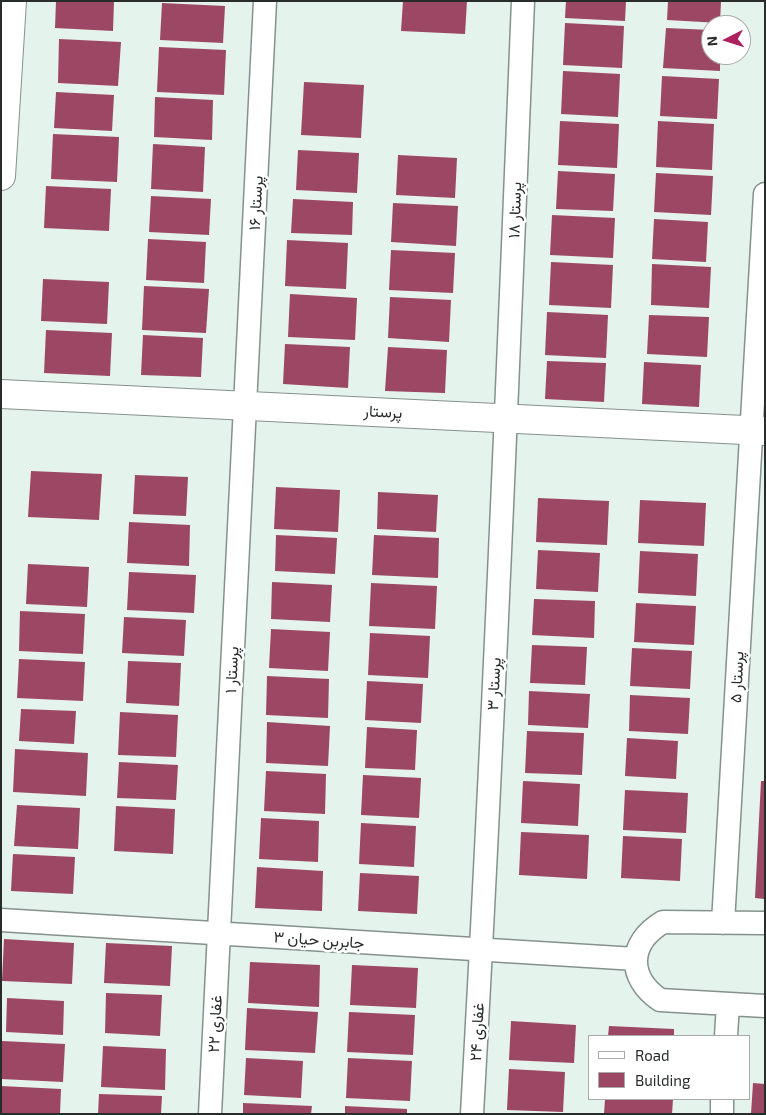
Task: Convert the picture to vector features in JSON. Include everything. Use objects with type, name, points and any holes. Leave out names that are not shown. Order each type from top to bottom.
[{"type":"street","points":[[1,176],[12,1]]},
{"type":"street","name":"پرستار ۱۶","points":[[246,406],[266,1]]},
{"type":"street","name":"پرستار ۱۸","points":[[506,419],[523,1]]},
{"type":"street","name":"پرستار ۵","points":[[723,923],[758,431],[765,194]]},
{"type":"street","name":"پرستار","points":[[1,394],[758,431]]},
{"type":"street","name":"پرستار ۱","points":[[219,934],[246,406]]},
{"type":"street","name":"پرستار ۳","points":[[482,950],[506,419]]},
{"type":"street","name":"جابربن حیان ۳","points":[[1,920],[636,959]]},
{"type":"street","points":[[765,923],[663,922],[651,930],[642,940],[636,953],[636,967],[640,981],[648,992],[660,1000],[765,1006]]},
{"type":"street","name":"غفاری ۲۲","points":[[210,1114],[219,934]]},
{"type":"street","name":"غفاری ۲۴","points":[[472,1114],[482,950]]},
{"type":"street","points":[[726,1035],[728,1004]]},
{"type":"street","points":[[722,1100],[722,1114]]},
{"type":"building","points":[[56,1],[114,1],[113,31],[55,28]]},
{"type":"building","points":[[403,1],[467,1],[465,34],[401,31]]},
{"type":"building","points":[[566,1],[626,1],[625,21],[565,18]]},
{"type":"building","points":[[668,1],[721,1],[720,15],[701,15],[701,22],[667,20]]},
{"type":"building","points":[[162,3],[225,6],[223,43],[160,40]]},
{"type":"building","points":[[565,23],[624,26],[622,68],[563,65]]},
{"type":"building","points":[[666,28],[701,30],[701,65],[720,65],[720,71],[663,68]]},
{"type":"building","points":[[59,39],[121,42],[118,86],[58,83]]},
{"type":"building","points":[[159,47],[226,50],[224,95],[157,92]]},
{"type":"building","points":[[563,71],[620,74],[618,117],[561,114]]},
{"type":"building","points":[[662,76],[719,79],[717,119],[660,116]]},
{"type":"building","points":[[304,82],[364,85],[361,138],[301,135]]},
{"type":"building","points":[[56,92],[114,95],[112,131],[54,128]]},
{"type":"building","points":[[155,97],[213,100],[212,140],[154,137]]},
{"type":"building","points":[[560,121],[619,124],[617,168],[558,165]]},
{"type":"building","points":[[658,121],[714,124],[712,170],[656,167]]},
{"type":"building","points":[[53,134],[119,137],[117,182],[51,179]]},
{"type":"building","points":[[153,144],[205,147],[203,192],[151,189]]},
{"type":"building","points":[[298,150],[359,153],[357,193],[296,190]]},
{"type":"building","points":[[398,155],[457,158],[455,198],[396,195]]},
{"type":"building","points":[[558,171],[615,174],[613,211],[556,209]]},
{"type":"building","points":[[656,173],[713,176],[711,215],[654,212]]},
{"type":"building","points":[[46,186],[111,189],[109,231],[44,228]]},
{"type":"building","points":[[151,196],[211,199],[209,235],[149,232]]},
{"type":"building","points":[[293,199],[353,202],[352,235],[291,233]]},
{"type":"building","points":[[393,203],[458,206],[456,246],[391,242]]},
{"type":"building","points":[[552,215],[615,218],[613,258],[550,255]]},
{"type":"building","points":[[654,219],[708,222],[706,262],[652,259]]},
{"type":"building","points":[[148,239],[206,242],[204,283],[146,280]]},
{"type":"building","points":[[287,240],[348,243],[346,289],[285,286]]},
{"type":"building","points":[[391,250],[455,253],[453,293],[389,290]]},
{"type":"building","points":[[551,262],[613,265],[611,308],[549,305]]},
{"type":"building","points":[[652,264],[711,267],[709,308],[651,305]]},
{"type":"building","points":[[43,279],[109,282],[107,324],[41,321]]},
{"type":"building","points":[[144,286],[209,289],[206,333],[142,330]]},
{"type":"building","points":[[290,294],[357,298],[355,340],[288,337]]},
{"type":"building","points":[[390,297],[451,300],[449,342],[388,338]]},
{"type":"building","points":[[547,312],[608,315],[606,358],[545,355]]},
{"type":"building","points":[[649,315],[709,317],[707,357],[647,354]]},
{"type":"building","points":[[46,330],[112,333],[110,376],[44,373]]},
{"type":"building","points":[[143,335],[203,338],[201,377],[141,375]]},
{"type":"building","points":[[285,344],[350,347],[348,388],[283,384]]},
{"type":"building","points":[[388,347],[447,350],[445,393],[385,391]]},
{"type":"building","points":[[547,361],[606,363],[604,402],[545,399]]},
{"type":"building","points":[[644,362],[701,365],[699,407],[642,404]]},
{"type":"building","points":[[31,471],[102,474],[99,520],[28,517]]},
{"type":"building","points":[[135,475],[188,477],[186,516],[133,514]]},
{"type":"building","points":[[276,487],[340,490],[338,532],[274,529]]},
{"type":"building","points":[[378,492],[438,495],[436,532],[377,529]]},
{"type":"building","points":[[538,498],[609,501],[607,545],[536,542]]},
{"type":"building","points":[[640,500],[706,503],[704,546],[638,543]]},
{"type":"building","points":[[129,522],[190,525],[189,566],[127,563]]},
{"type":"building","points":[[276,535],[337,538],[335,574],[275,571]]},
{"type":"building","points":[[374,535],[439,538],[438,578],[372,575]]},
{"type":"building","points":[[538,550],[600,553],[598,592],[536,589]]},
{"type":"building","points":[[640,551],[698,554],[696,596],[638,593]]},
{"type":"building","points":[[28,564],[89,567],[87,607],[26,604]]},
{"type":"building","points":[[129,572],[196,575],[194,613],[127,610]]},
{"type":"building","points":[[272,582],[332,585],[330,622],[271,619]]},
{"type":"building","points":[[371,583],[437,586],[435,629],[369,626]]},
{"type":"building","points":[[534,599],[595,601],[594,638],[532,635]]},
{"type":"building","points":[[636,603],[696,606],[694,645],[634,642]]},
{"type":"building","points":[[20,611],[85,614],[83,654],[19,651]]},
{"type":"building","points":[[124,617],[186,620],[184,656],[122,653]]},
{"type":"building","points":[[271,629],[330,632],[328,671],[269,668]]},
{"type":"building","points":[[370,633],[430,636],[428,678],[368,675]]},
{"type":"building","points":[[532,645],[587,647],[585,685],[530,683]]},
{"type":"building","points":[[632,648],[692,651],[690,689],[630,686]]},
{"type":"building","points":[[19,659],[85,662],[83,701],[17,698]]},
{"type":"building","points":[[128,661],[181,663],[179,706],[126,703]]},
{"type":"building","points":[[267,676],[329,679],[328,718],[266,715]]},
{"type":"building","points":[[367,681],[423,684],[421,723],[365,720]]},
{"type":"building","points":[[529,691],[590,694],[588,728],[528,725]]},
{"type":"building","points":[[630,695],[690,698],[688,734],[629,731]]},
{"type":"building","points":[[21,709],[76,711],[74,744],[19,741]]},
{"type":"building","points":[[120,712],[178,715],[176,757],[118,755]]},
{"type":"building","points":[[267,722],[330,726],[328,766],[266,763]]},
{"type":"building","points":[[367,727],[417,730],[415,770],[365,768]]},
{"type":"building","points":[[527,731],[584,733],[582,775],[525,773]]},
{"type":"building","points":[[627,738],[678,741],[676,779],[625,776]]},
{"type":"building","points":[[15,749],[88,753],[86,796],[13,792]]},
{"type":"building","points":[[119,762],[178,765],[176,800],[117,798]]},
{"type":"building","points":[[266,771],[326,774],[325,814],[264,811]]},
{"type":"building","points":[[363,775],[421,778],[419,818],[361,815]]},
{"type":"building","points":[[523,781],[580,784],[578,826],[521,823]]},
{"type":"building","points":[[761,781],[765,781],[765,899],[755,898]]},
{"type":"building","points":[[625,790],[688,793],[686,833],[623,830]]},
{"type":"building","points":[[17,805],[80,808],[78,849],[14,846]]},
{"type":"building","points":[[116,806],[175,809],[173,854],[114,851]]},
{"type":"building","points":[[261,818],[319,821],[318,862],[259,859]]},
{"type":"building","points":[[361,823],[416,826],[414,867],[359,864]]},
{"type":"building","points":[[521,832],[589,835],[587,879],[519,875]]},
{"type":"building","points":[[623,836],[682,839],[680,881],[621,878]]},
{"type":"building","points":[[13,854],[75,857],[73,894],[11,891]]},
{"type":"building","points":[[257,867],[323,871],[322,911],[255,908]]},
{"type":"building","points":[[360,873],[419,876],[417,914],[358,911]]},
{"type":"building","points":[[4,939],[74,943],[72,984],[2,981]]},
{"type":"building","points":[[106,943],[172,946],[170,986],[104,983]]},
{"type":"building","points":[[250,962],[320,965],[319,1007],[248,1003]]},
{"type":"building","points":[[352,965],[418,968],[416,1008],[350,1005]]},
{"type":"building","points":[[106,993],[162,995],[160,1036],[105,1033]]},
{"type":"building","points":[[7,998],[64,1001],[63,1035],[6,1032]]},
{"type":"building","points":[[247,1008],[318,1012],[315,1053],[245,1050]]},
{"type":"building","points":[[349,1012],[415,1015],[413,1055],[347,1052]]},
{"type":"building","points":[[511,1021],[576,1025],[574,1063],[509,1060]]},
{"type":"building","points":[[609,1026],[674,1029],[674,1035],[608,1035]]},
{"type":"building","points":[[2,1041],[65,1044],[63,1082],[1,1079]]},
{"type":"building","points":[[103,1046],[166,1049],[165,1090],[101,1087]]},
{"type":"building","points":[[246,1058],[303,1061],[301,1098],[244,1095]]},
{"type":"building","points":[[348,1058],[412,1061],[410,1101],[346,1098]]},
{"type":"building","points":[[509,1069],[565,1072],[563,1112],[507,1110]]},
{"type":"building","points":[[753,1083],[765,1084],[765,1114],[751,1114]]},
{"type":"building","points":[[1,1086],[61,1089],[60,1114],[1,1114]]},
{"type":"building","points":[[99,1094],[162,1096],[161,1114],[98,1114]]},
{"type":"building","points":[[605,1100],[673,1100],[672,1114],[604,1114]]},
{"type":"building","points":[[243,1103],[312,1106],[311,1114],[243,1114]]},
{"type":"building","points":[[345,1106],[407,1109],[407,1114],[345,1114]]}]
